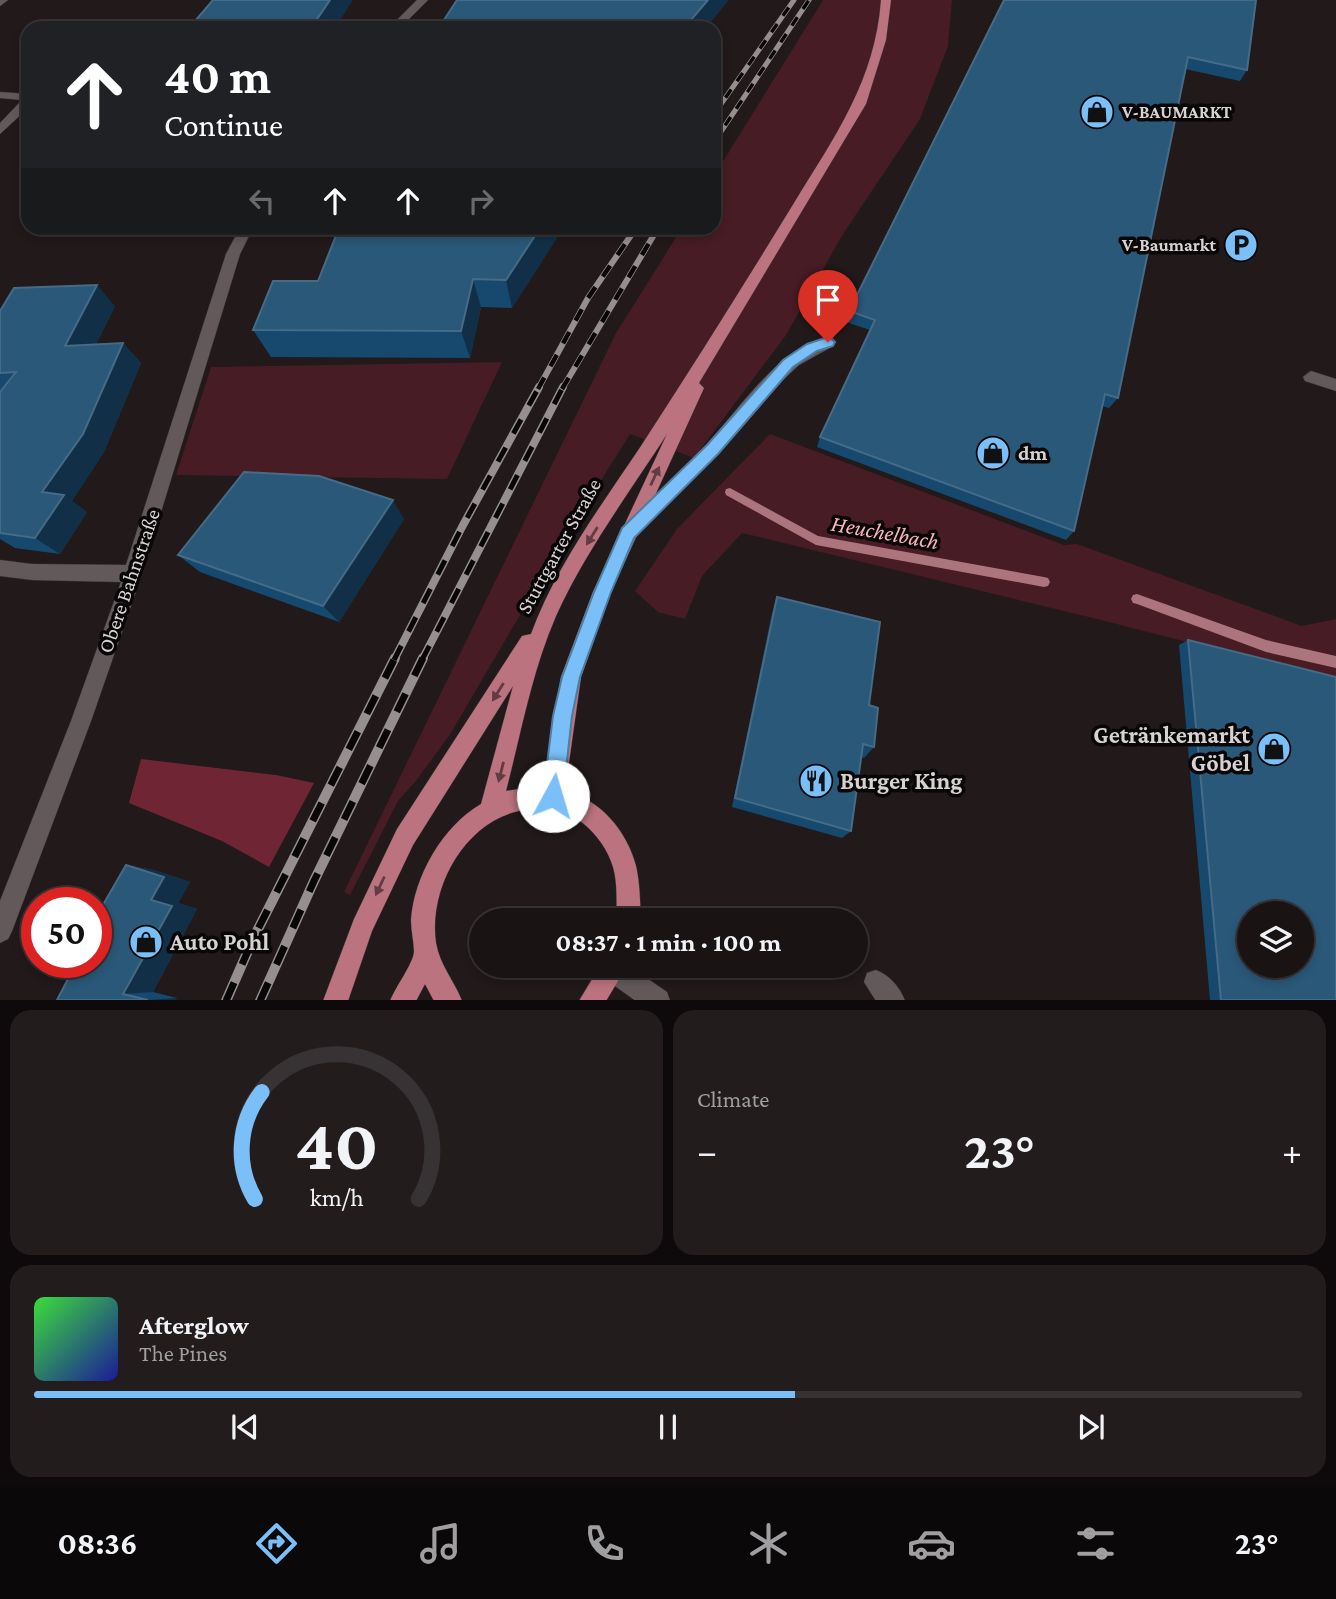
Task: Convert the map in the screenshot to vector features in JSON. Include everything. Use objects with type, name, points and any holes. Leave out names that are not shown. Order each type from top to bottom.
[{"type":"main road","name":"Stuttgarter Straße","points":[[491,807],[528,668],[548,613],[583,550],[722,334],[860,104],[875,63],[885,20],[886,0]]},
{"type":"main road","name":"Stuttgarter Straße","points":[[553,796],[571,677],[602,592],[722,334]]},
{"type":"main road","points":[[335,1000],[362,927],[405,837],[548,613]]},
{"type":"main road","points":[[450,1000],[439,988],[426,957],[422,921],[429,885],[443,853],[465,826],[491,807],[522,796],[553,796],[582,807],[607,828],[624,857],[631,893],[630,908]]},
{"type":"main road","points":[[402,1000],[426,957]]},
{"type":"main road","points":[[591,1000],[608,978]]},
{"type":"street","points":[[401,21],[423,0]]},
{"type":"street","points":[[0,95],[21,98]]},
{"type":"street","points":[[0,130],[21,107]]},
{"type":"street","name":"Obere Bahnstraße","points":[[0,931],[81,721],[133,574],[233,254],[242,235]]},
{"type":"street","points":[[628,533],[712,450],[788,364],[812,348],[828,342]]},
{"type":"street","points":[[1311,377],[1336,385]]},
{"type":"street","points":[[0,568],[32,572],[133,574]]},
{"type":"street","points":[[628,978],[658,1000]]},
{"type":"street","points":[[876,982],[893,1000]]},
{"type":"shaded area","points":[[823,0],[952,0],[948,46],[920,119],[843,234],[786,335],[694,458],[630,434],[562,543],[451,733],[398,801],[350,895],[344,892],[616,333],[678,235],[721,235],[721,165]]},
{"type":"shaded area","points":[[502,362],[447,479],[176,475],[211,367]]},
{"type":"shaded area","points":[[770,434],[1064,545],[1077,544],[1302,626],[1336,619],[1336,680],[742,533],[702,576],[685,619],[658,612],[635,591],[677,529]]},
{"type":"shaded area","points":[[141,759],[276,775],[314,783],[269,867],[222,841],[129,803]]},
{"type":"building","points":[[213,0],[330,0],[316,21],[195,21]]},
{"type":"building","points":[[457,0],[708,0],[690,21],[443,21]]},
{"type":"building","points":[[1004,0],[1256,0],[1247,70],[1188,57],[1118,398],[1105,394],[1074,531],[820,437],[875,320],[849,311]]},
{"type":"building","points":[[336,235],[535,235],[506,280],[473,279],[461,331],[253,330],[273,281],[318,281]]},
{"type":"building","points":[[97,285],[65,346],[123,343],[83,434],[42,492],[64,495],[35,538],[0,533],[0,392],[16,372],[0,373],[0,311],[14,288]]},
{"type":"building","points":[[244,472],[319,476],[393,500],[323,606],[178,555]]},
{"type":"building","points":[[777,597],[880,622],[869,705],[878,708],[874,747],[863,744],[851,831],[735,798]]},
{"type":"building","points":[[1188,640],[1336,677],[1336,1000],[1221,1000]]},
{"type":"building","points":[[126,865],[164,877],[151,900],[172,906],[123,994],[148,1000],[57,1000],[68,978],[112,978],[112,889]]},
{"type":"waterway","name":"Heuchelbach","points":[[730,492],[816,540],[1044,582]]},
{"type":"waterway","name":"Heuchelbach","points":[[1137,599],[1266,646],[1336,662]]},
{"type":"railway","points":[[721,104],[794,0]]},
{"type":"railway","points":[[721,132],[809,0]]},
{"type":"railway","points":[[538,389],[588,298],[631,235]]},
{"type":"railway","points":[[562,389],[654,235]]},
{"type":"railway","points":[[394,660],[462,527],[539,387]]},
{"type":"railway","points":[[422,659],[563,387]]},
{"type":"railway","points":[[226,1000],[254,937],[395,658]]},
{"type":"railway","points":[[260,1000],[314,881],[422,659]]},
{"type":"place","name":"V-BAUMARKT","points":[[1097,112]]},
{"type":"place","name":"V-Baumarkt","points":[[1241,245]]},
{"type":"place","name":"dm","points":[[993,453]]},
{"type":"place","name":"Getränkemarkt Göbel","points":[[1274,749]]},
{"type":"place","name":"Burger King","points":[[816,781]]},
{"type":"place","name":"Auto Pohl","points":[[146,942]]},
{"type":"route","points":[[553,796],[558,747],[571,677],[602,592],[628,533],[712,450],[788,364],[812,348],[828,342]]}]
